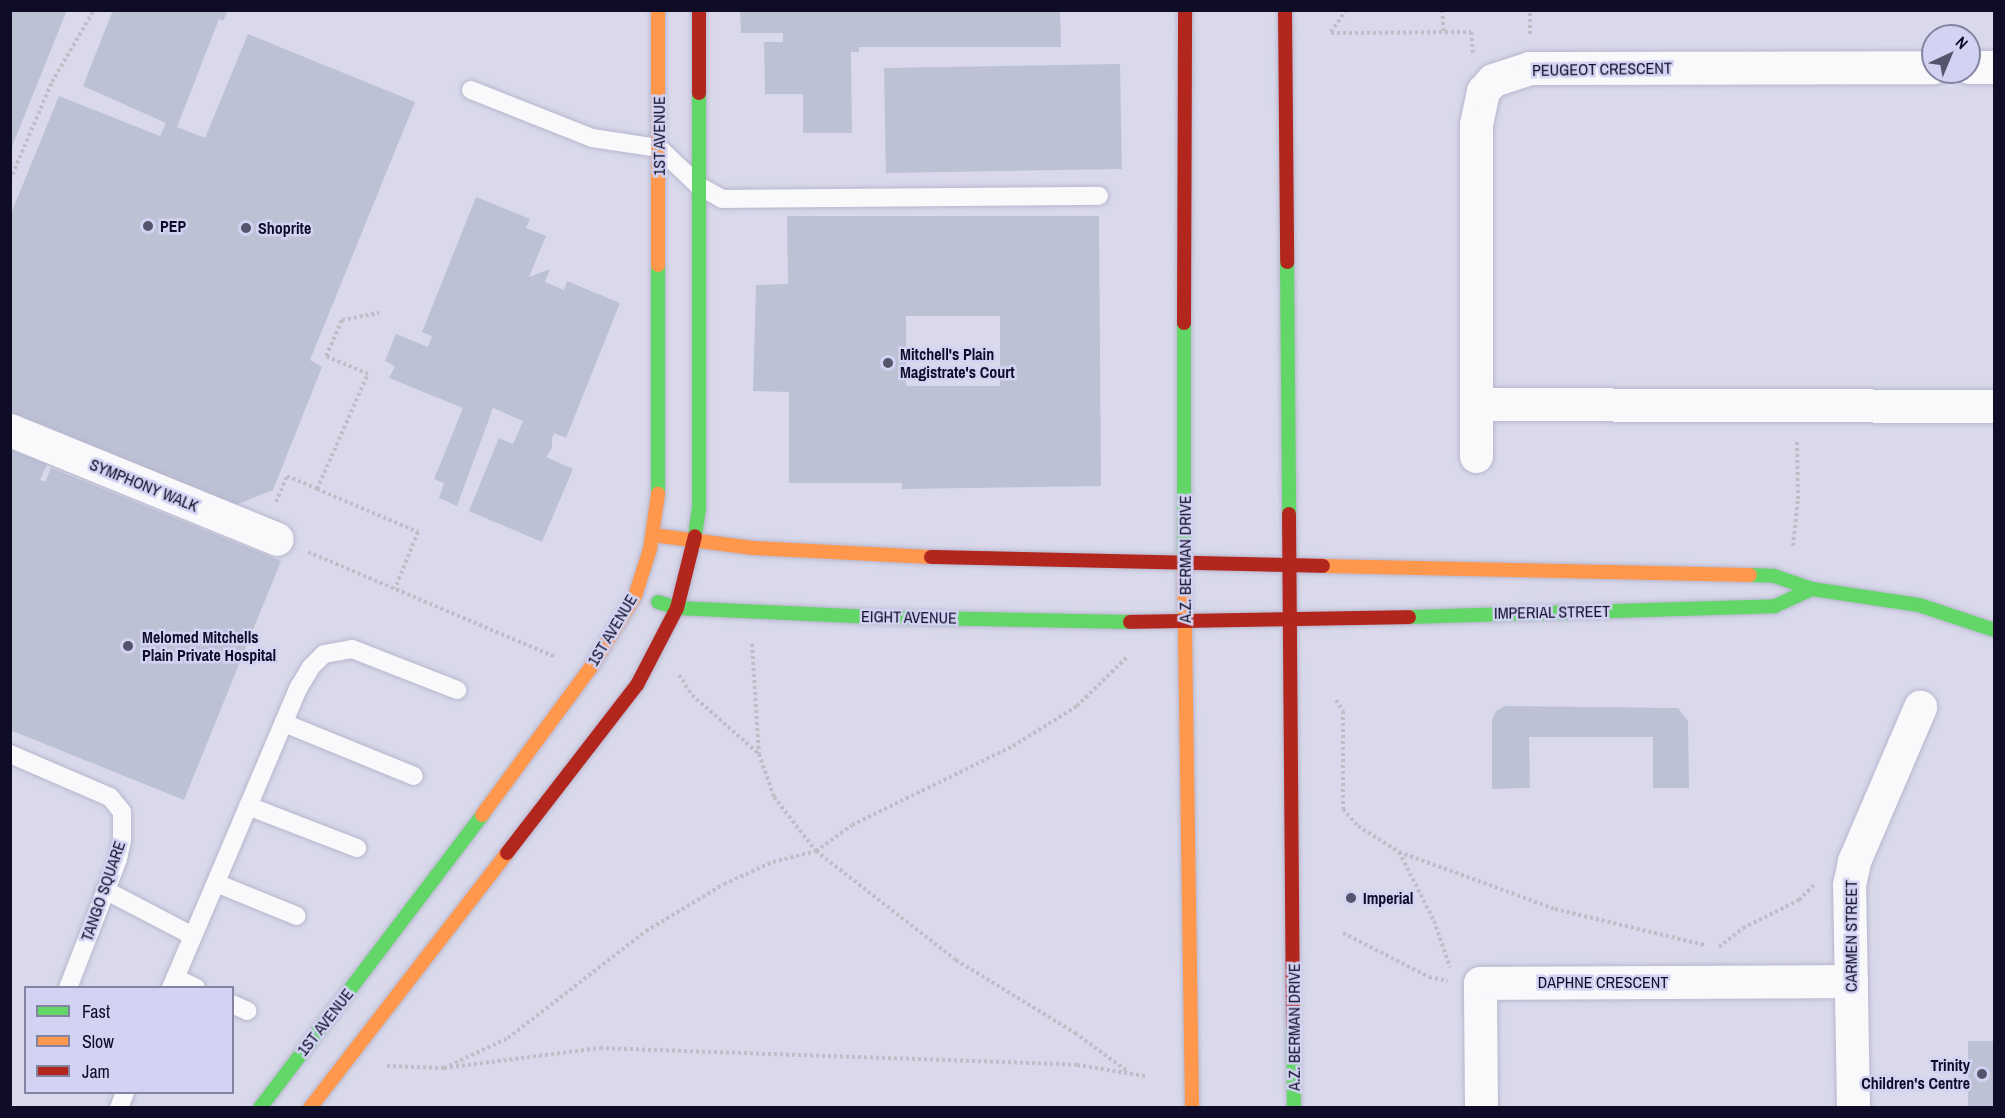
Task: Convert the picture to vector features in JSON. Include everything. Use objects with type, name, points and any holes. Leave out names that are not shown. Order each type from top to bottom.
[{"type":"street","name":"1ST AVENUE","points":[[260,1107],[429,888],[591,667],[635,596],[653,535],[658,490],[658,10]]},
{"type":"street","points":[[310,1107],[637,684],[677,608],[695,541],[699,490],[699,10]]},
{"type":"street","name":"A.Z. BERMAN DRIVE","points":[[1185,10],[1184,562],[1192,1107]]},
{"type":"street","name":"A.Z. BERMAN DRIVE","points":[[1286,10],[1287,564],[1294,1107]]},
{"type":"street","name":"PEUGEOT CRESCENT","points":[[1476,456],[1479,404],[1476,124],[1483,91],[1493,80],[1529,68],[1921,67]]},
{"type":"street","points":[[1479,404],[1995,406]]},
{"type":"street","name":"SYMPHONY WALK","points":[[10,430],[270,536]]},
{"type":"street","points":[[653,535],[753,549],[932,557],[1774,576],[1812,589],[1919,605],[1995,630]]},
{"type":"street","name":"IMPERIAL STREET","points":[[1185,623],[1775,606],[1812,589]]},
{"type":"street","name":"EIGHT AVENUE","points":[[635,596],[677,608],[874,617],[1185,623]]},
{"type":"street","name":"CARMEN STREET","points":[[1853,1107],[1849,902],[1854,861],[1920,707]]},
{"type":"street","name":"DAPHNE CRESCENT","points":[[1481,1107],[1480,983],[1851,981]]},
{"type":"lane","points":[[471,90],[592,138],[659,148],[699,186],[722,199],[1099,196]]},
{"type":"lane","points":[[190,986],[173,983],[284,723],[311,667],[324,654],[337,650],[372,653],[457,690]]},
{"type":"lane","points":[[284,723],[414,776]]},
{"type":"lane","name":"TANGO SQUARE","points":[[10,754],[116,802],[124,822],[122,840],[68,986]]},
{"type":"lane","points":[[248,806],[357,848]]},
{"type":"lane","points":[[216,884],[297,916]]},
{"type":"lane","points":[[105,890],[193,936]]},
{"type":"path","points":[[10,180],[52,82],[94,10]]},
{"type":"path","points":[[1346,10],[1331,33],[1471,32],[1473,64]]},
{"type":"path","points":[[1442,10],[1444,32]]},
{"type":"path","points":[[317,489],[368,374],[326,356],[342,320],[379,312]]},
{"type":"path","points":[[1792,553],[1798,499],[1797,433]]},
{"type":"path","points":[[395,588],[418,532],[287,476],[270,536],[565,661]]},
{"type":"path","points":[[752,642],[759,754],[774,797],[816,851],[956,960],[1075,1033],[1127,1071]]},
{"type":"path","points":[[444,1068],[508,1038],[646,931],[724,884],[774,862],[816,851],[852,825],[1013,746],[1077,706],[1127,657]]},
{"type":"path","points":[[675,669],[692,695],[759,754]]},
{"type":"path","points":[[1336,700],[1343,711],[1343,809],[1358,826],[1399,852],[1555,909],[1718,948]]},
{"type":"path","points":[[1343,933],[1429,977],[1455,982],[1434,921],[1399,852]]},
{"type":"path","points":[[1715,982],[1718,948],[1743,928],[1799,900],[1820,879]]},
{"type":"path","points":[[382,1065],[444,1068],[600,1048],[946,1059],[1127,1071],[1145,1076]]},
{"type":"building","points":[[10,10],[67,10],[11,149],[10,149]]},
{"type":"building","points":[[113,10],[228,10],[223,21],[219,19],[177,127],[205,138],[248,34],[415,102],[310,360],[322,367],[273,490],[233,506],[10,417],[10,216],[59,96],[160,136],[166,123],[83,86]]},
{"type":"building","points":[[740,10],[1060,10],[1061,47],[859,47],[859,52],[851,52],[852,133],[803,133],[803,94],[765,94],[764,42],[783,42],[783,33],[741,33]]},
{"type":"building","points":[[1120,64],[1122,169],[886,173],[884,68]]},
{"type":"building","points":[[476,197],[530,219],[526,228],[546,236],[529,277],[550,269],[545,282],[564,290],[567,281],[620,303],[566,438],[554,433],[552,438],[552,448],[546,457],[573,469],[542,542],[469,511],[499,438],[513,444],[523,421],[493,408],[457,506],[439,498],[444,483],[434,479],[463,408],[389,378],[395,366],[385,361],[396,334],[428,347],[432,336],[422,332]]},
{"type":"building","points":[[787,216],[1099,216],[1101,486],[902,489],[902,483],[789,483],[789,392],[753,391],[756,285],[788,284]],"holes":[[[906,316],[1000,316],[1000,386],[906,386]]]},
{"type":"building","name":"Melomed Mitchells Plain Private Hospital","points":[[10,449],[47,464],[40,480],[45,482],[51,468],[281,561],[184,800],[10,730]]},
{"type":"building","points":[[1505,706],[1678,708],[1688,721],[1689,788],[1653,788],[1653,737],[1529,737],[1530,788],[1492,789],[1492,720],[1496,711]]},
{"type":"building","name":"Trinity Children's Centre","points":[[1968,1041],[1994,1041],[1994,1108],[1968,1108]]},
{"type":"traffic: fast","points":[[695,536],[699,508],[699,93]]},
{"type":"traffic: fast","points":[[1287,262],[1289,514]]},
{"type":"traffic: fast","points":[[658,265],[658,494]]},
{"type":"traffic: fast","points":[[1184,323],[1184,566]]},
{"type":"traffic: fast","points":[[1750,575],[1774,576],[1812,589],[1919,605],[1994,630]]},
{"type":"traffic: fast","points":[[1409,617],[1775,606],[1812,589]]},
{"type":"traffic: fast","points":[[658,602],[677,608],[874,617],[1130,622]]},
{"type":"traffic: fast","points":[[260,1108],[482,815]]},
{"type":"traffic: fast","points":[[1293,1026],[1294,1108]]},
{"type":"traffic: slow","points":[[658,10],[658,265]]},
{"type":"traffic: slow","points":[[482,815],[591,667],[635,596],[650,549],[658,494]]},
{"type":"traffic: slow","points":[[653,535],[753,548],[931,557]]},
{"type":"traffic: slow","points":[[1184,566],[1192,1108]]},
{"type":"traffic: slow","points":[[1323,566],[1750,575]]},
{"type":"traffic: slow","points":[[310,1108],[507,853]]},
{"type":"traffic: jam","points":[[699,10],[699,93]]},
{"type":"traffic: jam","points":[[1184,323],[1185,10]]},
{"type":"traffic: jam","points":[[1285,10],[1287,262]]},
{"type":"traffic: jam","points":[[1289,514],[1293,1026]]},
{"type":"traffic: jam","points":[[507,853],[637,685],[677,608],[695,536]]},
{"type":"traffic: jam","points":[[931,557],[1323,566]]},
{"type":"traffic: jam","points":[[1130,622],[1409,617]]},
{"type":"place","name":"PEP","points":[[148,226]]},
{"type":"place","name":"Shoprite","points":[[246,228]]},
{"type":"place","name":"Mitchell's Plain Magistrate's Court","points":[[888,363]]},
{"type":"place","name":"Melomed Mitchells Plain Private Hospital","points":[[128,646]]},
{"type":"place","name":"Imperial","points":[[1351,898]]},
{"type":"place","name":"Trinity Children's Centre","points":[[1982,1074]]}]
